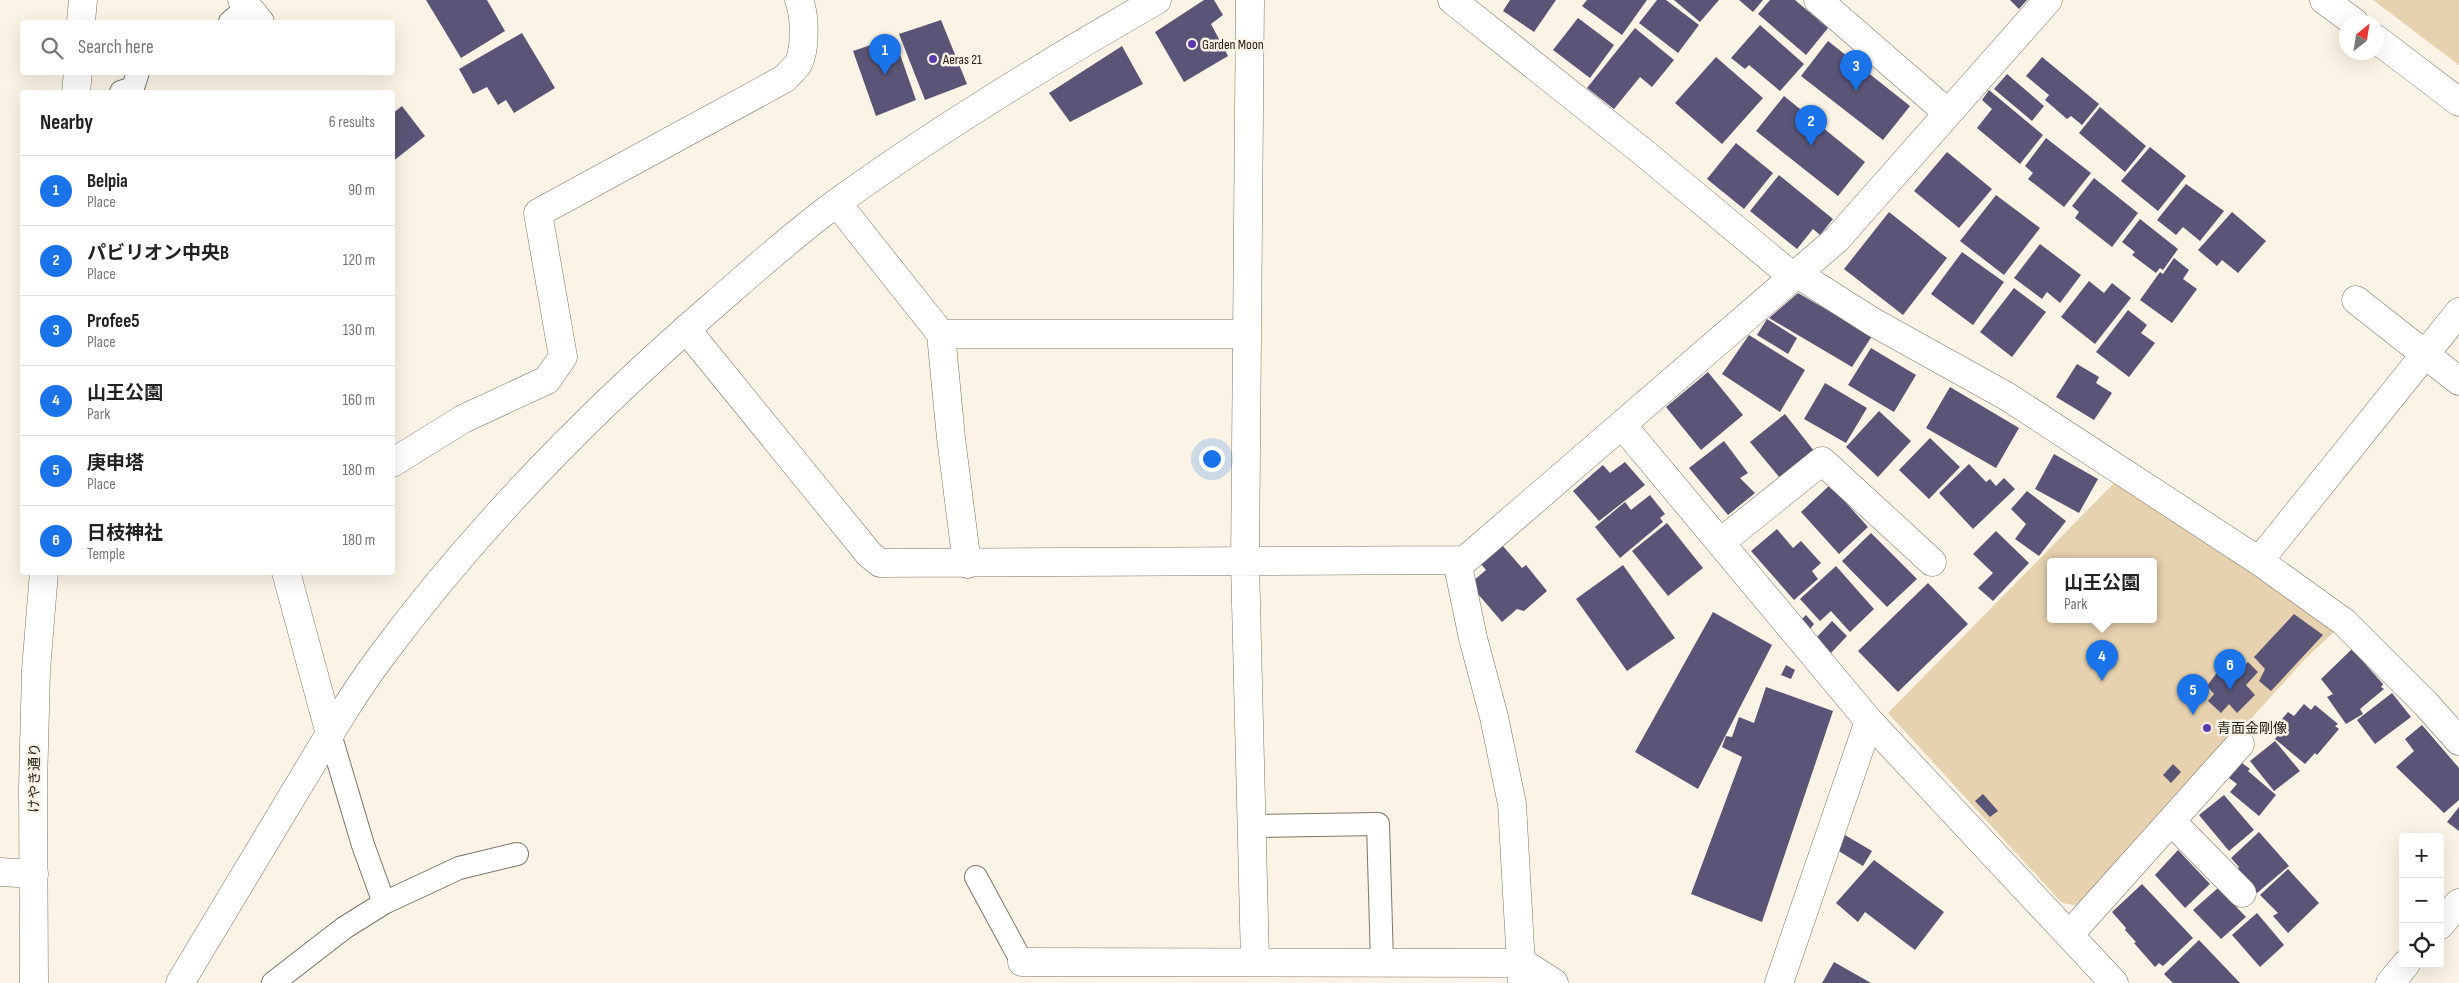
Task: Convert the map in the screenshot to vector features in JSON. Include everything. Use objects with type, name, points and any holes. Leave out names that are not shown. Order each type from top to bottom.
[{"type":"street","points":[[81,20],[83,0]]},
{"type":"street","points":[[395,461],[463,419],[547,380],[562,357],[538,213],[784,79],[798,64],[802,48],[803,10],[799,0]]},
{"type":"street","points":[[180,983],[330,734],[379,659],[468,547],[526,483],[590,418],[686,330],[801,230],[836,203],[969,114],[1157,0]]},
{"type":"street","points":[[1250,0],[1245,563],[1255,961]]},
{"type":"street","points":[[1452,0],[1794,275],[1873,322],[2008,397],[2259,561],[2344,622],[2426,704],[2459,741]]},
{"type":"street","points":[[1818,0],[1948,113]]},
{"type":"street","points":[[1522,973],[1512,804],[1494,717],[1473,638],[1458,566],[1529,510],[1622,425],[1837,239],[2048,0]]},
{"type":"street","points":[[2324,0],[2344,15]]},
{"type":"street","points":[[2384,45],[2459,102]]},
{"type":"street","points":[[76,90],[78,75]]},
{"type":"street","points":[[836,203],[941,334],[951,438],[967,564]]},
{"type":"street","points":[[2356,300],[2459,381]]},
{"type":"street","points":[[2259,561],[2459,312]]},
{"type":"street","points":[[686,330],[869,554],[880,563],[1245,563],[1464,560]]},
{"type":"street","points":[[941,334],[1246,334]]},
{"type":"street","points":[[1622,425],[1869,721],[2114,983]]},
{"type":"street","points":[[1721,542],[1822,461],[1932,562]]},
{"type":"street","name":"けやき通り","points":[[34,983],[36,670],[44,575]]},
{"type":"street","points":[[287,575],[330,734]]},
{"type":"street","points":[[1779,983],[1869,721]]},
{"type":"street","points":[[2069,935],[2240,744]]},
{"type":"street","points":[[2172,822],[2242,894]]},
{"type":"street","points":[[0,872],[34,874]]},
{"type":"street","points":[[2442,923],[2459,903]]},
{"type":"street","points":[[1022,962],[1134,973],[1255,961],[1382,962],[1522,973],[1554,983]]},
{"type":"street","points":[[2390,983],[2403,968]]},
{"type":"lane","points":[[127,90],[133,88],[137,75]]},
{"type":"lane","points":[[330,734],[363,845],[384,902]]},
{"type":"lane","points":[[1252,826],[1378,824],[1382,962]]},
{"type":"lane","points":[[273,983],[344,928],[384,902],[459,868],[517,854]]},
{"type":"lane","points":[[976,877],[1022,962]]},
{"type":"shaded area","points":[[2373,0],[2459,0],[2459,65]]},
{"type":"shaded area","points":[[2114,483],[2254,575],[2334,632],[2306,658],[2081,906],[2062,903],[1888,713]]},
{"type":"building","points":[[426,0],[487,0],[505,31],[461,58]]},
{"type":"building","name":"Garden Moon","points":[[1204,0],[1214,0],[1223,15],[1211,24],[1228,56],[1184,82],[1155,32]]},
{"type":"building","points":[[1510,0],[1556,0],[1534,32],[1503,11]]},
{"type":"building","points":[[1587,0],[1647,0],[1622,35],[1582,6]]},
{"type":"building","points":[[1657,0],[1666,0],[1699,25],[1678,53],[1639,23]]},
{"type":"building","points":[[1674,0],[1719,0],[1700,22]]},
{"type":"building","points":[[1739,0],[1763,0],[1753,12]]},
{"type":"building","points":[[1770,0],[1795,0],[1828,28],[1806,55],[1758,14]]},
{"type":"building","points":[[2010,0],[2027,0],[2019,9]]},
{"type":"building","points":[[1578,18],[1614,45],[1590,78],[1553,50]]},
{"type":"building","name":"Aeras 21","points":[[941,20],[967,84],[925,100],[899,34]]},
{"type":"building","points":[[1760,25],[1804,64],[1780,91],[1749,65],[1745,69],[1731,58]]},
{"type":"building","points":[[1635,28],[1674,60],[1652,87],[1640,77],[1614,109],[1587,88]]},
{"type":"building","points":[[522,33],[555,88],[514,113],[506,100],[498,105],[487,87],[473,94],[459,69]]},
{"type":"building","points":[[894,37],[916,100],[876,116],[853,51]]},
{"type":"building","points":[[1828,41],[1910,106],[1883,140],[1801,76]]},
{"type":"building","points":[[1122,46],[1143,84],[1070,122],[1049,93]]},
{"type":"building","points":[[1716,57],[1763,98],[1722,144],[1675,103]]},
{"type":"building","points":[[2042,57],[2099,104],[2082,125],[2071,116],[2067,119],[2045,100],[2049,95],[2026,76]]},
{"type":"building","points":[[2007,74],[2044,106],[2032,121],[1994,89]]},
{"type":"building","points":[[1989,90],[2043,135],[2020,164],[1977,128],[1992,109],[1982,100]]},
{"type":"building","points":[[1784,96],[1865,162],[1838,196],[1756,131]]},
{"type":"building","points":[[402,106],[425,136],[395,160],[395,112]]},
{"type":"building","points":[[2100,107],[2146,146],[2125,172],[2079,133]]},
{"type":"building","points":[[2046,138],[2091,173],[2064,207],[2028,179],[2033,173],[2025,166]]},
{"type":"building","points":[[1736,143],[1773,173],[1744,209],[1707,179]]},
{"type":"building","points":[[2150,147],[2186,176],[2158,211],[2121,181]]},
{"type":"building","points":[[1947,152],[1992,189],[1959,228],[1914,191]]},
{"type":"building","points":[[1779,175],[1833,219],[1820,235],[1813,229],[1797,249],[1750,211]]},
{"type":"building","points":[[2094,178],[2138,213],[2112,247],[2075,218],[2079,212],[2072,206]]},
{"type":"building","points":[[2186,184],[2224,211],[2200,241],[2183,227],[2176,235],[2157,220]]},
{"type":"building","points":[[1996,195],[2040,228],[2004,275],[1960,241]]},
{"type":"building","points":[[1889,212],[1947,258],[1903,315],[1844,269]]},
{"type":"building","points":[[2232,212],[2266,241],[2238,273],[2222,260],[2217,266],[2198,250]]},
{"type":"building","points":[[2140,219],[2178,249],[2163,270],[2160,268],[2156,273],[2132,255],[2135,252],[2122,242]]},
{"type":"building","points":[[2040,244],[2081,275],[2060,303],[2047,292],[2042,299],[2014,278]]},
{"type":"building","points":[[1962,252],[2004,282],[1973,325],[1931,294]]},
{"type":"building","points":[[2174,258],[2189,270],[2183,279],[2197,289],[2172,323],[2140,300],[2160,272],[2163,274]]},
{"type":"building","points":[[2089,281],[2104,293],[2112,283],[2131,298],[2095,344],[2061,317]]},
{"type":"building","points":[[2014,288],[2046,312],[2012,357],[1980,332]]},
{"type":"building","points":[[1798,293],[1872,336],[1852,367],[1769,318]]},
{"type":"building","points":[[2128,310],[2147,325],[2141,333],[2155,343],[2129,377],[2096,352]]},
{"type":"building","points":[[1767,319],[1797,338],[1788,354],[1757,335]]},
{"type":"building","points":[[1749,335],[1805,370],[1780,412],[1722,374]]},
{"type":"building","points":[[1871,348],[1916,375],[1894,412],[1848,385]]},
{"type":"building","points":[[2077,364],[2099,377],[2096,383],[2112,393],[2094,420],[2056,397]]},
{"type":"building","points":[[1708,372],[1743,415],[1701,450],[1666,407]]},
{"type":"building","points":[[1825,383],[1867,408],[1846,443],[1804,419]]},
{"type":"building","points":[[1950,387],[2019,428],[1996,468],[1926,428]]},
{"type":"building","points":[[1879,411],[1911,441],[1878,477],[1846,447]]},
{"type":"building","points":[[1785,414],[1814,451],[1780,478],[1750,442]]},
{"type":"building","points":[[1930,438],[1960,467],[1929,499],[1899,470]]},
{"type":"building","points":[[1724,441],[1748,473],[1740,478],[1755,493],[1728,515],[1689,468]]},
{"type":"building","points":[[2054,454],[2098,479],[2079,513],[2035,489]]},
{"type":"building","points":[[1625,462],[1645,485],[1599,521],[1573,491],[1603,465],[1610,473]]},
{"type":"building","points":[[1969,464],[1986,482],[1990,479],[1996,486],[2004,478],[2015,489],[1973,529],[1939,493]]},
{"type":"building","points":[[1830,485],[1868,527],[1839,554],[1801,512]]},
{"type":"building","points":[[2027,491],[2066,521],[2039,556],[2015,539],[2026,524],[2011,509]]},
{"type":"building","points":[[1650,495],[1665,514],[1660,518],[1663,522],[1620,558],[1595,527],[1625,502],[1631,510]]},
{"type":"building","points":[[1667,523],[1703,568],[1668,596],[1632,551]]},
{"type":"building","points":[[1777,529],[1793,548],[1801,541],[1821,563],[1812,571],[1818,579],[1794,600],[1751,551]]},
{"type":"building","points":[[1996,531],[2029,563],[1993,601],[1978,588],[1993,573],[1973,554]]},
{"type":"building","points":[[1871,533],[1917,579],[1887,607],[1842,561]]},
{"type":"building","points":[[1502,545],[1522,568],[1526,565],[1547,591],[1524,611],[1517,609],[1502,622],[1472,587],[1473,581],[1486,570],[1481,564]]},
{"type":"building","points":[[1623,565],[1675,638],[1627,671],[1576,599]]},
{"type":"building","points":[[1836,566],[1874,609],[1850,632],[1831,611],[1820,621],[1800,599]]},
{"type":"building","points":[[1928,583],[1968,624],[1898,692],[1858,651]]},
{"type":"building","points":[[1713,612],[1772,645],[1698,789],[1635,752]]},
{"type":"building","points":[[2294,614],[2323,635],[2271,691],[2259,681],[2265,669],[2254,657]]},
{"type":"building","points":[[1806,615],[1814,624],[1810,629],[1801,620]]},
{"type":"building","points":[[1832,621],[1847,636],[1830,654],[1815,639]]},
{"type":"building","points":[[2352,649],[2383,684],[2381,687],[2384,689],[2360,709],[2363,714],[2346,724],[2327,697],[2333,694],[2321,679]]},
{"type":"building","points":[[2248,662],[2258,672],[2246,685],[2255,695],[2237,713],[2229,704],[2221,713],[2208,701],[2214,694],[2207,686],[2222,666],[2234,676]]},
{"type":"building","points":[[1786,665],[1795,670],[1791,679],[1781,675]]},
{"type":"building","points":[[1766,687],[1833,711],[1762,922],[1691,894],[1742,757],[1722,747],[1726,736],[1732,737],[1739,717],[1754,723]]},
{"type":"building","points":[[2392,693],[2411,717],[2375,744],[2357,720]]},
{"type":"building","points":[[2304,704],[2311,710],[2315,705],[2338,724],[2335,726],[2339,729],[2317,755],[2315,753],[2305,764],[2275,739],[2277,736],[2271,732],[2288,712],[2294,716]]},
{"type":"building","points":[[2422,725],[2459,768],[2459,800],[2444,813],[2396,767],[2414,751],[2405,739]]},
{"type":"building","points":[[2275,741],[2300,771],[2274,791],[2250,761]]},
{"type":"building","points":[[2242,763],[2250,769],[2248,771],[2276,795],[2259,816],[2230,792],[2237,784],[2229,778]]},
{"type":"building","points":[[2173,764],[2181,772],[2171,783],[2163,775]]},
{"type":"building","points":[[1983,794],[1998,811],[1990,817],[1975,801]]},
{"type":"building","points":[[2224,795],[2254,830],[2229,851],[2199,815]]},
{"type":"building","points":[[2459,807],[2459,831],[2447,822]]},
{"type":"building","points":[[2259,832],[2289,866],[2257,893],[2237,871],[2239,867],[2231,858]]},
{"type":"building","points":[[1845,835],[1872,851],[1863,866],[1837,850]]},
{"type":"building","points":[[2178,850],[2210,884],[2185,908],[2155,875]]},
{"type":"building","points":[[1874,860],[1944,912],[1915,950],[1865,912],[1858,922],[1836,903]]},
{"type":"building","points":[[2288,869],[2319,903],[2288,933],[2273,916],[2278,913],[2260,895]]},
{"type":"building","points":[[2142,884],[2193,938],[2163,966],[2159,963],[2155,967],[2134,943],[2136,942],[2112,912]]},
{"type":"building","points":[[2218,888],[2246,917],[2221,939],[2193,910]]},
{"type":"building","points":[[2257,913],[2284,945],[2260,967],[2232,935]]},
{"type":"building","points":[[2199,940],[2240,983],[2173,983],[2164,974]]},
{"type":"building","points":[[1834,962],[1871,983],[1822,983]]},
{"type":"place","name":"Garden Moon","points":[[1192,44]]},
{"type":"place","name":"Aeras 21","points":[[933,59]]},
{"type":"place","name":"Belpia","points":[[885,75]]},
{"type":"place","name":"Profee5","points":[[1856,91]]},
{"type":"place","name":"パビリオン中央B","points":[[1811,146]]},
{"type":"place","name":"山王公園","points":[[2102,681]]},
{"type":"place","name":"日枝神社","points":[[2230,690]]},
{"type":"place","name":"庚申塔","points":[[2193,715]]},
{"type":"place","name":"青面金剛像","points":[[2207,728]]}]
